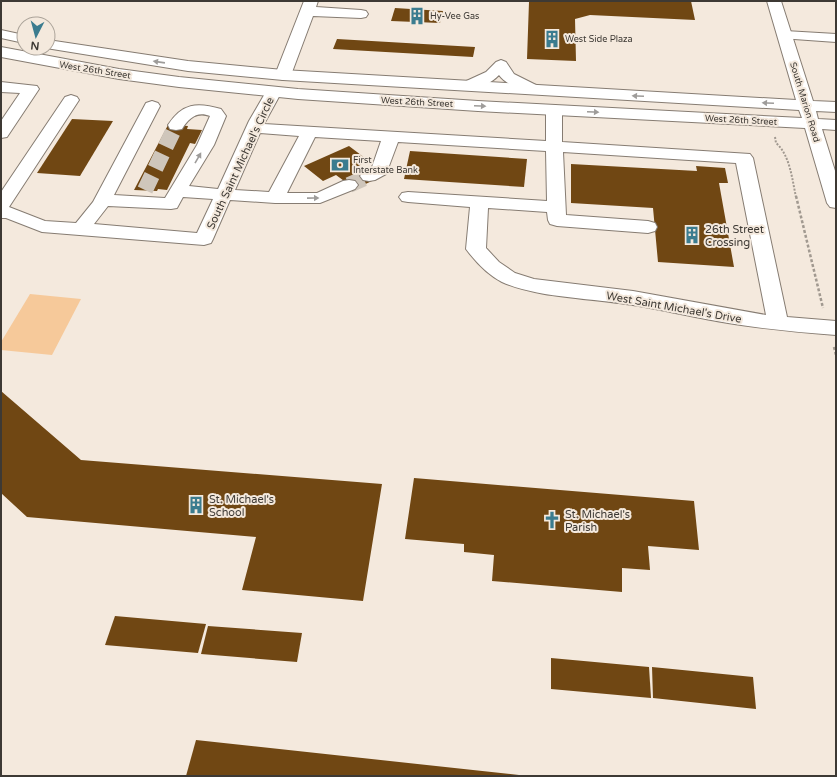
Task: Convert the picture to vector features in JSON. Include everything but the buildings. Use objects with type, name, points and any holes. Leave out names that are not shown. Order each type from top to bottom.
[{"type":"main road","name":"South Marion Road","points":[[774,1],[836,203]]},
{"type":"main road","points":[[32,58],[238,82],[271,81],[283,75],[309,6],[361,14]]},
{"type":"main road","points":[[1,34],[16,37]]},
{"type":"main road","points":[[785,35],[836,38]]},
{"type":"main road","name":"West 26th Street","points":[[56,45],[188,66],[283,75],[836,107]]},
{"type":"main road","name":"West 26th Street","points":[[1,52],[63,65],[162,80],[273,93],[836,125]]},
{"type":"main road","points":[[468,86],[491,75],[501,65],[508,77],[534,90]]},
{"type":"main road","points":[[273,93],[297,86],[457,94],[550,91]]},
{"type":"main road","points":[[1,87],[31,89],[7,116],[1,132]]},
{"type":"main road","name":"South Saint Michael's Circle","points":[[1,212],[10,213],[42,226],[204,239],[254,128],[273,93]]},
{"type":"main road","points":[[1,206],[72,100]]},
{"type":"main road","points":[[81,229],[102,200],[152,106]]},
{"type":"main road","points":[[102,200],[140,196],[170,204],[198,159],[215,126],[218,116],[215,112],[196,109],[187,112],[180,118],[176,125]]},
{"type":"main road","points":[[554,110],[557,220],[648,227]]},
{"type":"main road","points":[[254,128],[554,148],[744,158],[778,324]]},
{"type":"main road","points":[[275,198],[309,132]]},
{"type":"main road","points":[[369,176],[380,170],[391,137]]},
{"type":"main road","points":[[177,191],[275,198],[320,198],[349,185]]},
{"type":"main road","points":[[408,198],[557,207]]},
{"type":"main road","name":"West Saint Michael's Drive","points":[[479,202],[476,249],[492,266],[508,277],[532,285],[633,298],[726,316],[778,324],[832,327]]},
{"type":"path","points":[[771,122],[776,143],[782,148],[788,163],[832,327],[836,355]]},
{"type":"shaded area","points":[[30,294],[81,299],[52,355],[1,350],[1,342]]},
{"type":"tunnel","points":[[145,190],[176,125]]},
{"type":"tunnel","points":[[349,185],[369,176]]},
{"type":"place","name":"Hy-Vee Gas","points":[[417,16]]},
{"type":"place","name":"West Side Plaza","points":[[552,39]]},
{"type":"place","name":"First Interstate Bank","points":[[340,165]]},
{"type":"place","name":"26th Street Crossing","points":[[692,235]]},
{"type":"place","name":"St. Michael's School","points":[[196,505]]},
{"type":"place","name":"St. Michael's Parish","points":[[552,520]]}]
